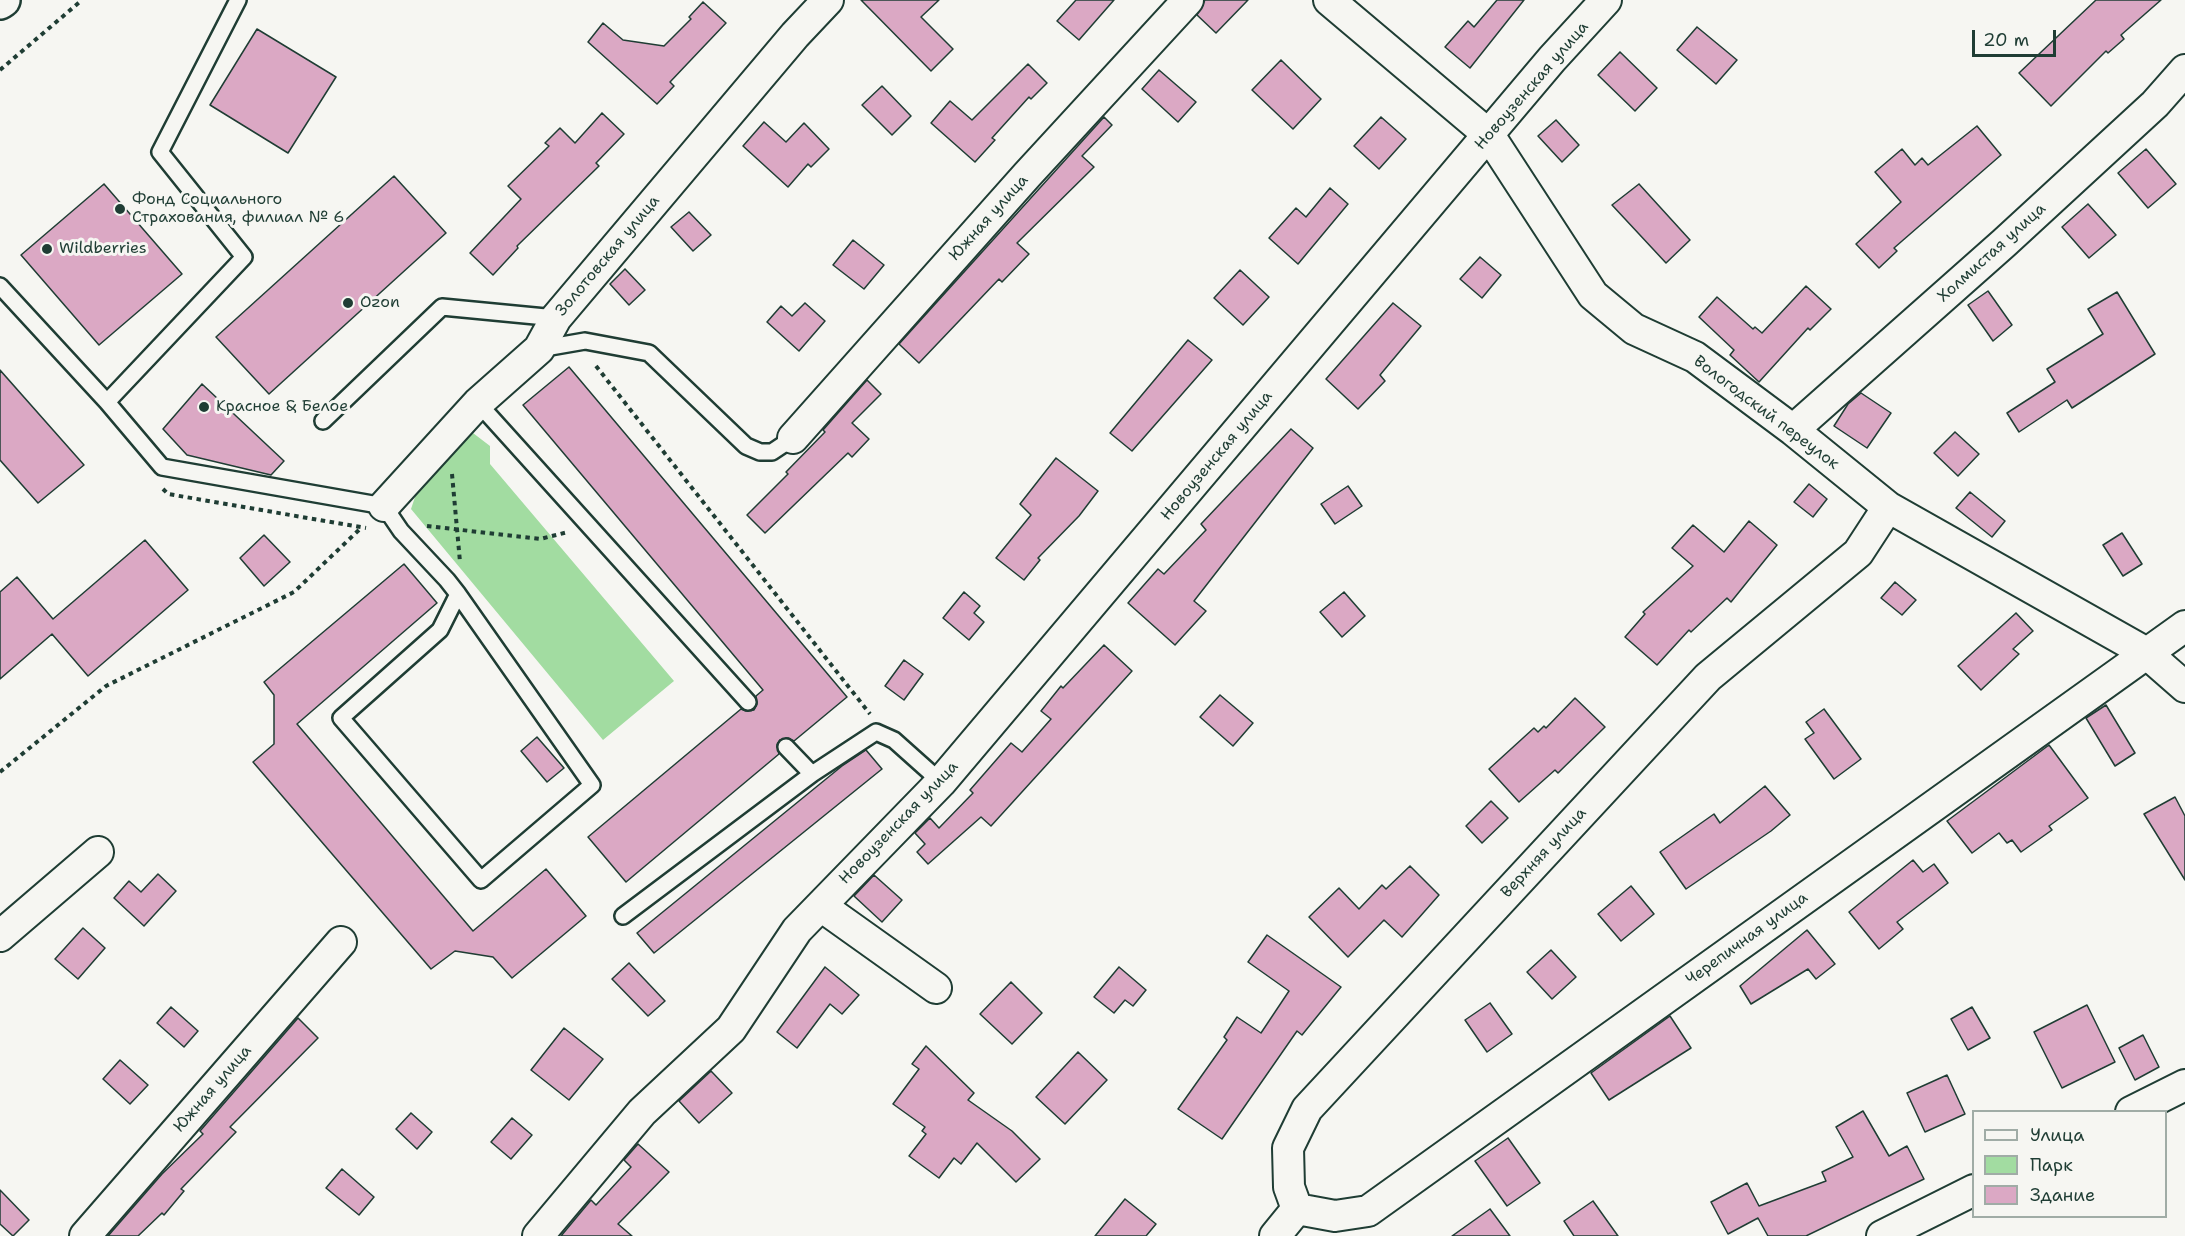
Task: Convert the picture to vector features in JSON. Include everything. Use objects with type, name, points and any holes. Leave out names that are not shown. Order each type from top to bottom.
[{"type":"street","name":"Золотовская улица","points":[[384,506],[478,403],[539,350],[556,318],[795,35],[828,0]]},
{"type":"street","name":"Южная улица","points":[[793,438],[1027,175],[1188,0]]},
{"type":"street","name":"Вологодский переулок","points":[[1329,0],[1489,135],[1593,295],[1634,329],[1695,357],[1793,430],[1888,507],[2145,652],[2185,687]]},
{"type":"street","name":"Новоузенская улица","points":[[538,1236],[642,1112],[731,1029],[797,930],[941,782],[1552,59],[1606,0]]},
{"type":"street","name":"Холмистая улица","points":[[1793,430],[2004,243],[2155,104],[2185,70]]},
{"type":"street","name":"Верхняя улица","points":[[1297,1209],[1289,1187],[1288,1149],[1307,1109],[1708,677],[1858,553],[1888,507]]},
{"type":"street","name":"Черепичная улица","points":[[1297,1209],[1335,1216],[1368,1211],[2145,652],[2185,626]]},
{"type":"street","points":[[0,936],[98,852]]},
{"type":"street","points":[[821,906],[936,988]]},
{"type":"street","name":"Южная улица","points":[[85,1236],[341,942]]},
{"type":"street","points":[[2135,1110],[2185,1084]]},
{"type":"street","points":[[1882,1236],[1972,1191]]},
{"type":"street","points":[[1275,1236],[1297,1209]]},
{"type":"lane","points":[[108,402],[244,256],[160,152],[238,0]]},
{"type":"lane","points":[[0,286],[108,402],[162,467],[384,506],[402,531],[455,590],[592,784],[481,880],[341,718],[440,630],[455,590]]},
{"type":"lane","points":[[323,421],[442,307],[556,318]]},
{"type":"lane","points":[[539,350],[577,342],[618,345],[649,353],[746,446],[760,452],[772,453],[793,438]]},
{"type":"lane","points":[[478,403],[592,526],[748,702]]},
{"type":"lane","points":[[624,916],[812,774],[876,732],[888,738],[941,782]]},
{"type":"lane","points":[[786,747],[812,774]]},
{"type":"path","points":[[0,69],[82,0]]},
{"type":"path","points":[[577,342],[888,738]]},
{"type":"path","points":[[439,445],[450,455],[460,569],[455,590]]},
{"type":"path","points":[[0,772],[106,686],[294,592],[384,506]]},
{"type":"path","points":[[402,531],[423,525],[540,539],[592,526]]},
{"type":"green space","points":[[473,433],[490,446],[490,464],[674,681],[603,740],[411,509],[417,491]]},
{"type":"building","points":[[861,0],[939,0],[921,17],[953,49],[931,71]]},
{"type":"building","points":[[1076,0],[1114,0],[1079,40],[1057,21]]},
{"type":"building","points":[[1205,0],[1248,0],[1216,33],[1197,15]]},
{"type":"building","points":[[1497,0],[1524,0],[1470,68],[1445,47],[1468,21],[1474,27]]},
{"type":"building","points":[[2096,0],[2161,0],[2121,35],[2124,39],[2108,53],[2106,51],[2051,106],[2019,73]]},
{"type":"building","points":[[703,2],[726,23],[670,82],[674,86],[657,104],[588,42],[603,23],[623,40],[664,46],[691,19],[689,17]]},
{"type":"building","points":[[1697,27],[1737,60],[1716,84],[1677,50]]},
{"type":"building","points":[[257,29],[336,77],[288,153],[210,105]]},
{"type":"building","points":[[1620,52],[1657,88],[1635,111],[1598,75]]},
{"type":"building","points":[[1281,60],[1321,99],[1293,129],[1252,90]]},
{"type":"building","points":[[1028,64],[1047,83],[1031,99],[1029,97],[992,138],[995,140],[975,162],[931,123],[950,101],[972,120]]},
{"type":"building","points":[[1159,70],[1196,102],[1178,122],[1142,89]]},
{"type":"building","points":[[882,86],[911,116],[892,135],[862,105]]},
{"type":"building","points":[[602,113],[624,134],[596,163],[599,166],[517,246],[518,248],[493,275],[470,253],[521,199],[508,186],[549,146],[545,143],[560,128],[575,143]]},
{"type":"building","points":[[1104,117],[1112,125],[1082,156],[1094,167],[1017,243],[1029,254],[1002,282],[999,279],[919,363],[899,344]]},
{"type":"building","points":[[1381,117],[1406,139],[1379,169],[1354,146]]},
{"type":"building","points":[[1556,120],[1579,145],[1562,162],[1538,136]]},
{"type":"building","points":[[764,122],[786,142],[804,123],[829,149],[811,167],[808,164],[788,187],[743,146]]},
{"type":"building","points":[[1977,126],[2001,155],[1894,248],[1897,251],[1879,268],[1856,244],[1901,202],[1875,172],[1902,149],[1915,165],[1922,158],[1928,165]]},
{"type":"building","points":[[2146,149],[2176,184],[2148,208],[2118,173]]},
{"type":"building","points":[[394,176],[446,233],[269,394],[216,337]]},
{"type":"building","points":[[104,184],[182,274],[99,345],[21,255]]},
{"type":"building","points":[[1639,184],[1690,240],[1666,263],[1612,205]]},
{"type":"building","points":[[1330,188],[1348,204],[1298,264],[1269,238],[1296,208],[1306,217]]},
{"type":"building","points":[[2088,204],[2116,235],[2089,258],[2062,227]]},
{"type":"building","points":[[689,212],[711,235],[693,251],[671,227]]},
{"type":"building","points":[[853,240],[884,265],[864,289],[833,265]]},
{"type":"building","points":[[1480,257],[1501,275],[1482,298],[1460,279]]},
{"type":"building","points":[[625,269],[645,290],[629,305],[610,284]]},
{"type":"building","points":[[1240,270],[1269,297],[1243,325],[1214,298]]},
{"type":"building","points":[[1806,286],[1831,309],[1810,330],[1808,328],[1759,382],[1730,355],[1734,350],[1699,317],[1717,297],[1753,329],[1755,327],[1762,333]]},
{"type":"building","points":[[1988,291],[2012,325],[1993,341],[1968,305]]},
{"type":"building","points":[[2117,292],[2155,354],[2072,408],[2067,400],[2019,432],[2007,413],[2055,382],[2047,369],[2103,334],[2088,309]]},
{"type":"building","points":[[805,303],[825,321],[799,351],[767,322],[781,306],[792,316]]},
{"type":"building","points":[[1393,303],[1421,326],[1380,375],[1385,381],[1358,409],[1326,379]]},
{"type":"building","points":[[1188,340],[1212,360],[1132,451],[1110,433]]},
{"type":"building","points":[[569,367],[847,697],[794,741],[788,738],[780,740],[777,745],[779,754],[626,882],[588,837],[741,709],[754,710],[757,704],[756,696],[763,690],[523,405]]},
{"type":"building","points":[[0,370],[84,465],[38,503],[0,460]]},
{"type":"building","points":[[867,380],[881,394],[852,423],[869,439],[852,457],[848,453],[765,533],[747,515],[788,474],[786,472],[825,432],[823,430]]},
{"type":"building","name":"Красное & Белое","points":[[202,384],[284,461],[271,475],[187,455],[163,429]]},
{"type":"building","points":[[1861,393],[1891,413],[1867,448],[1834,426],[1848,404]]},
{"type":"building","points":[[1291,429],[1313,448],[1194,601],[1206,611],[1175,645],[1128,603],[1158,569],[1164,574],[1206,530],[1201,524]]},
{"type":"building","points":[[1955,432],[1979,454],[1958,476],[1934,453]]},
{"type":"building","points":[[1056,458],[1098,491],[1079,516],[1038,558],[1040,560],[1024,580],[996,558],[1031,515],[1020,504]]},
{"type":"building","points":[[1809,484],[1827,499],[1813,517],[1794,502]]},
{"type":"building","points":[[1348,486],[1362,506],[1335,524],[1321,504]]},
{"type":"building","points":[[1970,492],[2005,521],[1992,537],[1956,508]]},
{"type":"building","points":[[1749,521],[1777,545],[1731,602],[1727,598],[1691,632],[1689,630],[1657,665],[1625,637],[1645,614],[1643,612],[1693,566],[1672,548],[1693,525],[1724,552]]},
{"type":"building","points":[[2122,533],[2142,564],[2123,576],[2103,545]]},
{"type":"building","points":[[264,535],[290,562],[264,586],[240,558]]},
{"type":"building","points":[[145,540],[188,590],[88,676],[52,634],[0,679],[0,592],[17,577],[53,619]]},
{"type":"building","points":[[404,564],[437,603],[297,724],[473,931],[546,869],[586,916],[512,978],[493,957],[455,951],[431,969],[253,762],[274,744],[274,695],[264,682]]},
{"type":"building","points":[[1895,582],[1916,600],[1902,615],[1881,598]]},
{"type":"building","points":[[964,592],[980,606],[974,613],[984,622],[969,640],[943,618]]},
{"type":"building","points":[[1344,592],[1365,616],[1342,637],[1320,612]]},
{"type":"building","points":[[2016,613],[2033,631],[2013,649],[2019,654],[1981,690],[1958,666]]},
{"type":"building","points":[[1104,645],[1132,671],[991,826],[981,817],[928,864],[917,852],[925,844],[915,833],[930,818],[939,828],[973,793],[970,790],[1011,743],[1022,752],[1051,719],[1041,711],[1061,686],[1063,688]]},
{"type":"building","points":[[904,660],[923,674],[904,700],[885,686]]},
{"type":"building","points":[[1220,695],[1253,723],[1233,746],[1200,717]]},
{"type":"building","points":[[1575,698],[1605,727],[1558,773],[1555,770],[1519,802],[1489,769],[1534,728],[1538,732],[1544,726],[1546,728]]},
{"type":"building","points":[[2106,705],[2135,753],[2115,766],[2086,718]]},
{"type":"building","points":[[1824,709],[1861,759],[1834,779],[1805,739],[1814,733],[1806,722]]},
{"type":"building","points":[[537,737],[564,768],[547,782],[521,751]]},
{"type":"building","points":[[2049,745],[2088,798],[2049,826],[2052,830],[2021,852],[2012,840],[2007,843],[1999,833],[1972,853],[1947,821]]},
{"type":"building","points":[[866,750],[882,769],[654,953],[637,933],[842,766]]},
{"type":"building","points":[[1765,786],[1790,815],[1771,831],[1686,889],[1660,852],[1714,814],[1720,823]]},
{"type":"building","points":[[2175,797],[2185,816],[2185,880],[2144,814]]},
{"type":"building","points":[[1491,801],[1508,818],[1482,843],[1466,826]]},
{"type":"building","points":[[1913,860],[1923,872],[1934,864],[1948,883],[1897,922],[1903,929],[1879,949],[1849,912]]},
{"type":"building","points":[[1410,866],[1439,895],[1402,937],[1384,920],[1348,957],[1309,917],[1339,888],[1359,909],[1382,885],[1386,889]]},
{"type":"building","points":[[158,874],[176,891],[144,926],[114,898],[129,881],[141,892]]},
{"type":"building","points":[[874,875],[902,900],[882,922],[854,896]]},
{"type":"building","points":[[1631,886],[1654,914],[1621,941],[1598,914]]},
{"type":"building","points":[[83,928],[105,948],[78,979],[55,959]]},
{"type":"building","points":[[1807,930],[1835,964],[1816,979],[1808,969],[1751,1004],[1740,986]]},
{"type":"building","points":[[1267,935],[1341,987],[1302,1035],[1297,1031],[1222,1139],[1178,1109],[1227,1040],[1224,1037],[1237,1017],[1261,1033],[1289,991],[1248,962]]},
{"type":"building","points":[[1551,950],[1576,977],[1552,999],[1527,972]]},
{"type":"building","points":[[629,963],[665,1001],[648,1016],[612,979]]},
{"type":"building","points":[[825,967],[859,995],[842,1014],[830,1004],[797,1048],[777,1032]]},
{"type":"building","points":[[1119,967],[1146,990],[1133,1006],[1125,1000],[1114,1013],[1094,997]]},
{"type":"building","points":[[1011,982],[1042,1013],[1012,1044],[980,1014]]},
{"type":"building","points":[[1490,1003],[1512,1034],[1487,1052],[1465,1020]]},
{"type":"building","points":[[2087,1005],[2115,1062],[2062,1088],[2034,1032]]},
{"type":"building","points":[[171,1007],[198,1031],[184,1047],[157,1023]]},
{"type":"building","points":[[1972,1007],[1990,1038],[1968,1050],[1951,1019]]},
{"type":"building","points":[[1670,1016],[1691,1048],[1609,1100],[1591,1073]]},
{"type":"building","points":[[298,1018],[318,1038],[230,1127],[236,1132],[181,1189],[184,1191],[164,1215],[162,1213],[138,1236],[108,1236],[162,1174],[203,1134],[200,1131]]},
{"type":"building","points":[[564,1028],[603,1059],[569,1100],[531,1070]]},
{"type":"building","points":[[2143,1035],[2159,1067],[2135,1080],[2119,1048]]},
{"type":"building","points":[[926,1046],[974,1093],[968,1100],[1012,1131],[1040,1159],[1016,1182],[977,1143],[961,1164],[954,1158],[939,1178],[909,1156],[926,1134],[922,1131],[925,1127],[893,1104],[919,1069],[912,1064]]},
{"type":"building","points":[[1078,1052],[1107,1080],[1065,1124],[1036,1097]]},
{"type":"building","points":[[120,1060],[148,1085],[130,1104],[103,1079]]},
{"type":"building","points":[[711,1071],[732,1093],[699,1123],[679,1101]]},
{"type":"building","points":[[1947,1075],[1965,1114],[1925,1132],[1907,1093]]},
{"type":"building","points":[[1863,1111],[1889,1156],[1907,1146],[1924,1179],[1806,1236],[1768,1236],[1758,1218],[1728,1234],[1711,1202],[1747,1183],[1759,1206],[1826,1181],[1822,1172],[1853,1157],[1836,1127]]},
{"type":"building","points":[[411,1113],[432,1132],[417,1149],[396,1129]]},
{"type":"building","points":[[512,1118],[532,1135],[511,1159],[491,1142]]},
{"type":"building","points":[[1508,1138],[1540,1183],[1507,1206],[1475,1161]]},
{"type":"building","points":[[638,1144],[669,1172],[618,1224],[632,1236],[561,1236],[591,1200],[596,1205],[631,1167],[624,1160]]},
{"type":"building","points":[[342,1169],[374,1197],[359,1215],[326,1188]]},
{"type":"building","points":[[0,1190],[29,1220],[13,1236],[0,1224]]},
{"type":"building","points":[[1125,1199],[1156,1224],[1146,1236],[1095,1236]]},
{"type":"building","points":[[1593,1201],[1618,1236],[1574,1236],[1564,1221]]},
{"type":"building","points":[[1490,1209],[1510,1236],[1452,1236]]},
{"type":"place","name":"Фонд Социального Страхования, филиал № 6","points":[[120,209]]},
{"type":"place","name":"Wildberries","points":[[47,249]]},
{"type":"place","name":"Ozon","points":[[348,303]]},
{"type":"place","name":"Красное & Белое","points":[[204,407]]}]
